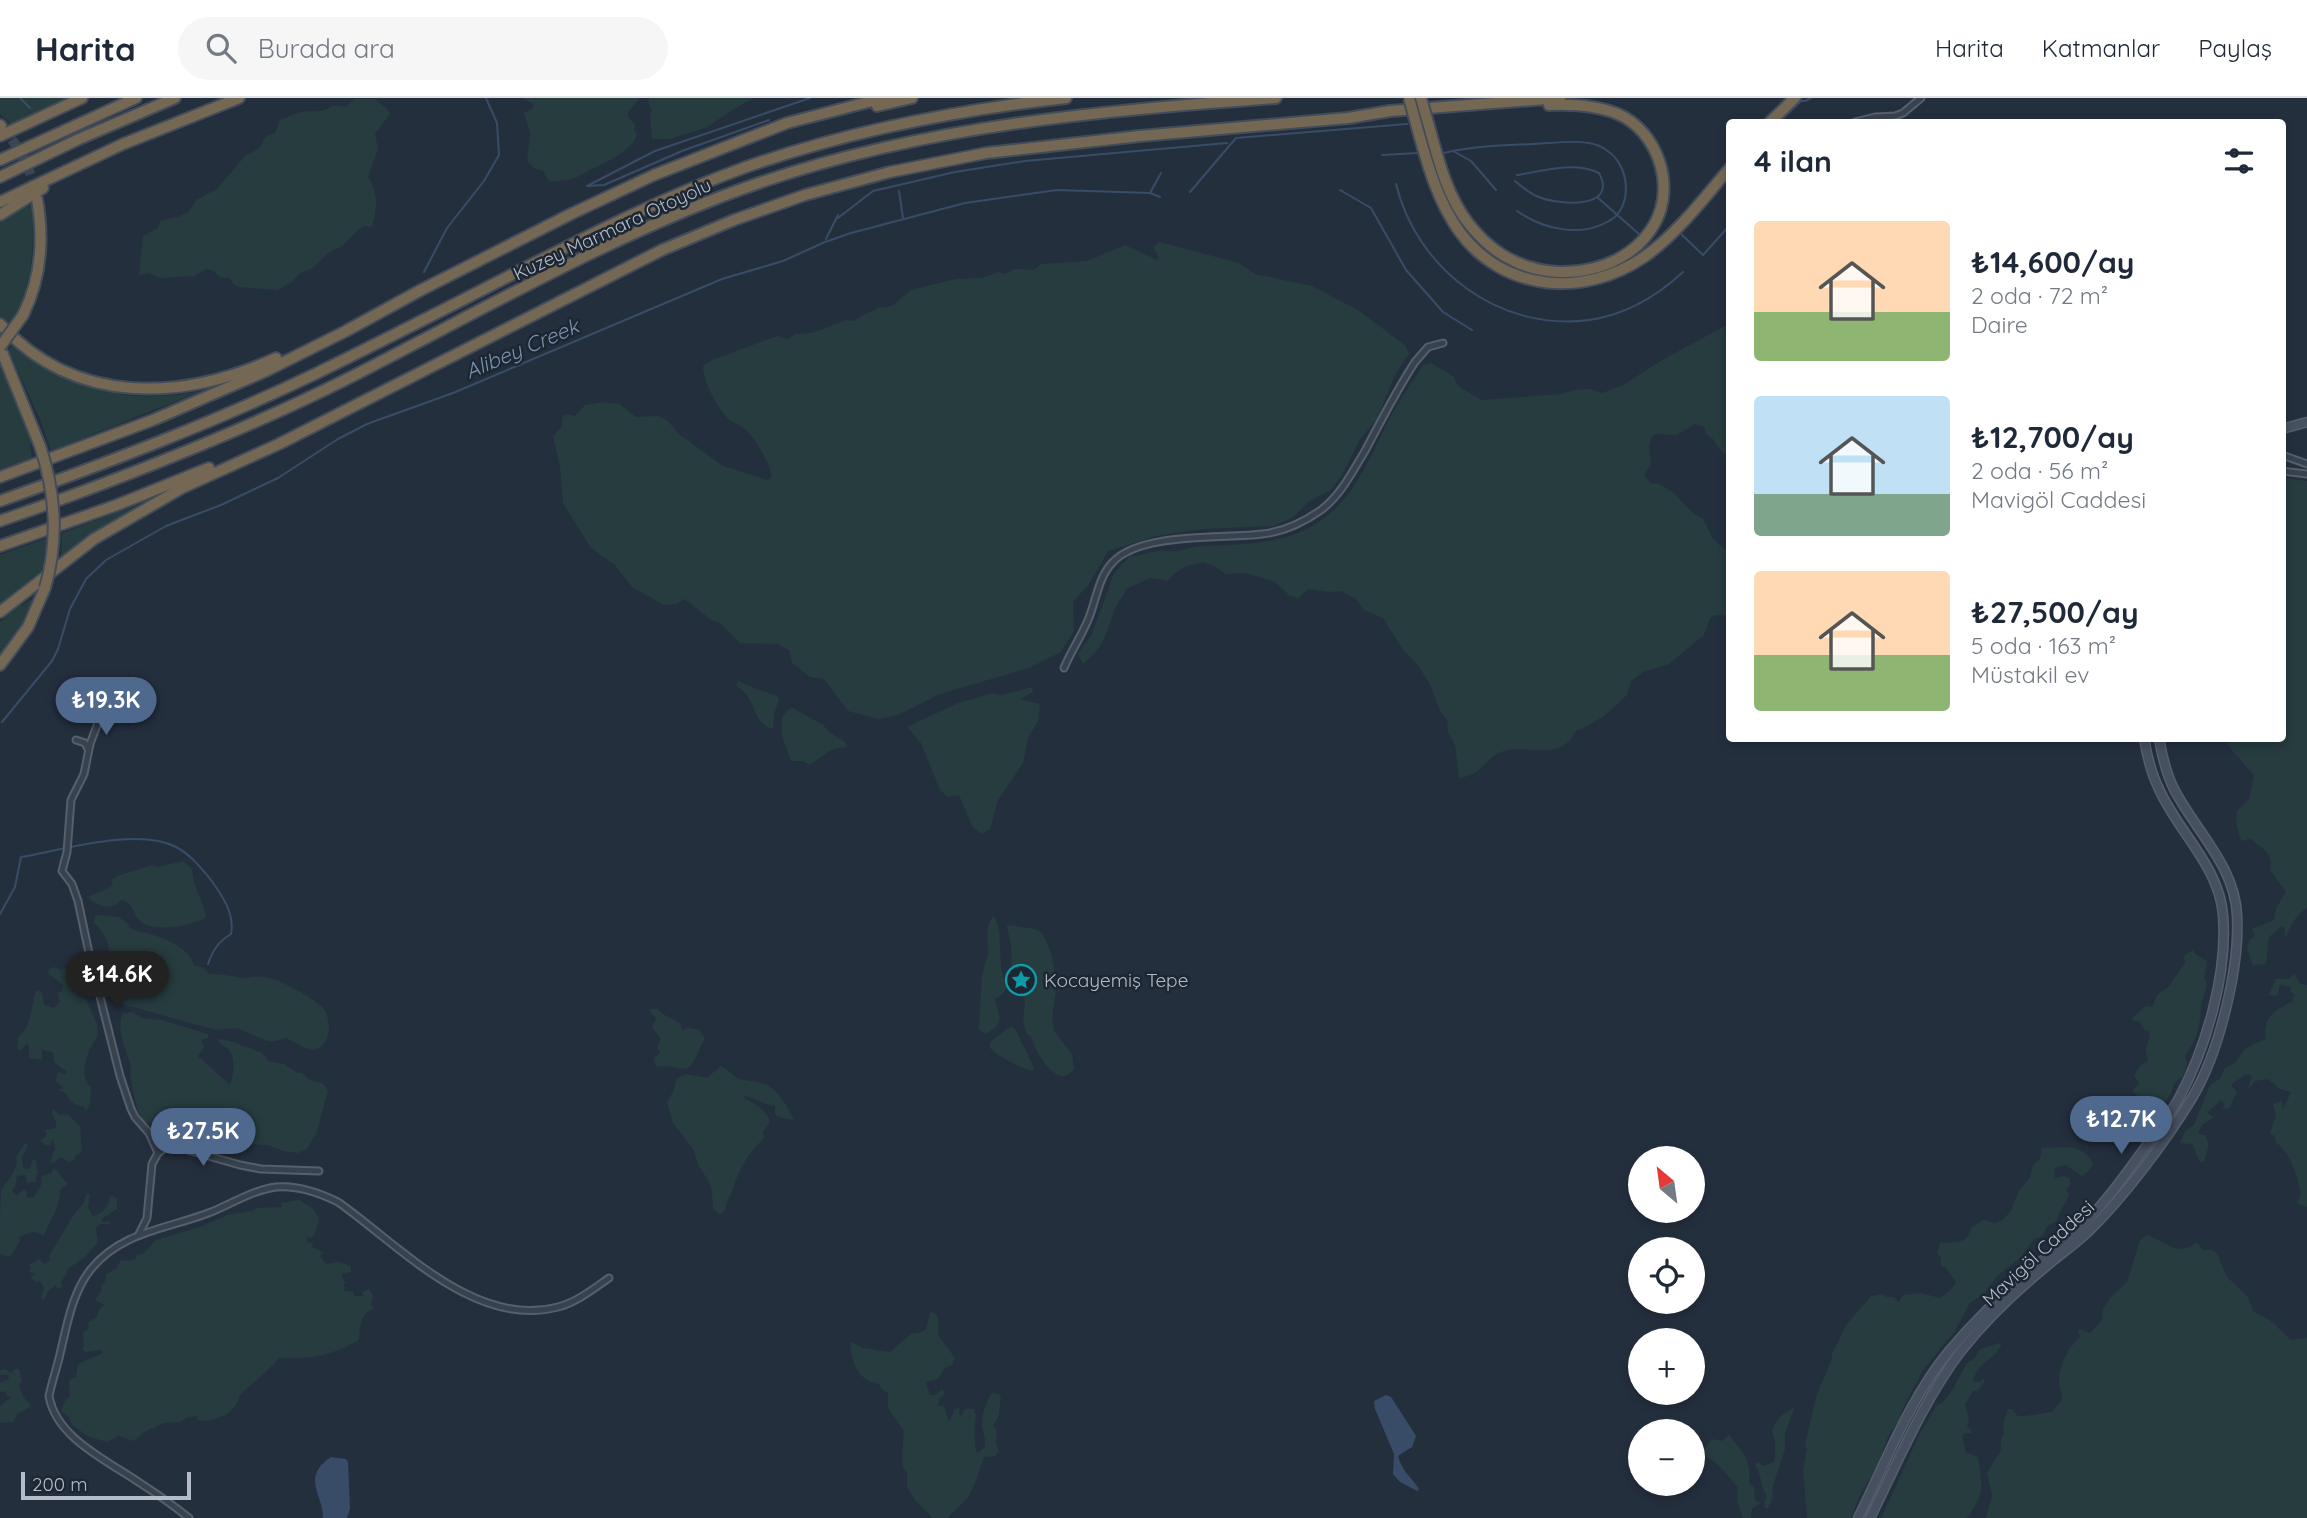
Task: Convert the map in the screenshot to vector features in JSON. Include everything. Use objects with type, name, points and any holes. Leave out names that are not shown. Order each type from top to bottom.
[{"type":"highway","points":[[0,129],[82,98]]},
{"type":"highway","points":[[0,160],[136,98]]},
{"type":"highway","points":[[0,177],[175,98]]},
{"type":"highway","points":[[0,202],[88,159],[239,98]]},
{"type":"highway","points":[[0,477],[219,392],[335,337],[421,290],[635,183],[808,116],[884,98]]},
{"type":"highway","points":[[764,133],[912,98]]},
{"type":"highway","name":"Kuzey Marmara Otoyolu","points":[[0,501],[152,445],[256,401],[351,356],[617,221],[726,174],[802,149],[880,128],[990,107],[1066,98]]},
{"type":"highway","name":"Kuzey Marmara Otoyolu","points":[[0,522],[222,437],[344,380],[629,237],[760,182],[853,154],[957,131],[1063,117],[1276,98]]},
{"type":"highway","points":[[1348,118],[1376,120],[1554,105],[1581,105],[1606,110],[1639,128],[1655,150],[1660,161],[1664,186],[1657,221],[1639,244],[1616,260],[1597,267],[1562,272],[1529,267],[1513,261],[1482,239],[1461,212],[1443,175],[1423,127],[1409,98]]},
{"type":"highway","points":[[1421,98],[1423,127],[1437,188],[1454,222],[1470,244],[1483,255],[1518,275],[1557,284],[1575,284],[1603,278],[1645,256],[1676,227],[1726,172]]},
{"type":"highway","points":[[0,612],[78,551],[182,488],[279,444],[662,250],[734,220],[835,186],[937,162],[1007,151],[1348,118],[1390,111],[1560,98]]},
{"type":"highway","points":[[1773,119],[1795,98]]},
{"type":"highway","points":[[0,215],[38,190],[155,131]]},
{"type":"highway","points":[[0,665],[28,628],[45,588],[54,549],[53,493],[40,446],[0,347],[23,315],[32,293],[40,260],[41,233],[37,199]]},
{"type":"highway","points":[[0,324],[34,354],[77,376],[120,388],[167,390],[199,385],[245,371],[293,351],[396,299],[421,290]]},
{"type":"highway","points":[[0,546],[140,496],[347,409]]},
{"type":"main road","points":[[2286,428],[2305,422]]},
{"type":"main road","points":[[2286,433],[2305,422]]},
{"type":"main road","name":"Mavigöl Caddesi","points":[[1858,1518],[1919,1397],[1947,1353],[2000,1297],[2073,1235],[2109,1196],[2179,1099],[2203,1039],[2221,967],[2221,898],[2202,858],[2159,790],[2145,742]]},
{"type":"main road","name":"Mavigöl Caddesi","points":[[1870,1518],[1927,1404],[1961,1351],[2014,1295],[2087,1233],[2114,1204],[2193,1097],[2217,1037],[2235,964],[2235,896],[2216,856],[2173,788],[2160,742]]},
{"type":"street","points":[[1867,119],[1895,117],[1921,98]]},
{"type":"street","points":[[1064,668],[1090,617],[1102,580],[1113,561],[1128,552],[1154,543],[1280,531],[1321,510],[1341,491],[1415,362],[1428,347],[1443,343]]},
{"type":"street","points":[[2286,455],[2307,464]]},
{"type":"street","points":[[2286,471],[2307,474]]},
{"type":"street","points":[[101,715],[80,785],[71,800],[69,840],[62,871],[72,884],[78,901],[120,1076],[135,1117],[149,1133],[158,1153]]},
{"type":"street","points":[[76,740],[85,743],[89,752]]},
{"type":"street","points":[[139,1234],[147,1218],[152,1164],[158,1153],[165,1148],[177,1147],[240,1166],[319,1171]]},
{"type":"street","points":[[189,1518],[82,1444],[64,1427],[51,1407],[49,1396],[72,1306],[81,1285],[102,1257],[114,1248],[139,1234],[207,1214],[268,1189],[291,1187],[321,1194],[338,1202],[445,1281],[485,1303],[502,1308],[516,1311],[557,1307],[574,1301],[609,1278]]},
{"type":"green space","points":[[0,98],[72,98],[0,131],[0,128],[10,123],[0,114]]},
{"type":"green space","points":[[522,98],[640,98],[628,112],[637,134],[628,148],[612,159],[576,178],[552,182],[543,171],[534,168],[527,161],[530,133],[524,113],[534,105]]},
{"type":"green space","points":[[649,98],[753,98],[708,127],[670,139],[652,139],[652,110],[648,103]]},
{"type":"green space","points":[[354,99],[375,99],[390,114],[375,134],[378,149],[368,177],[376,201],[372,227],[364,226],[359,229],[313,268],[299,274],[292,282],[277,290],[239,287],[229,278],[220,277],[212,270],[206,269],[194,276],[160,278],[149,273],[139,275],[143,236],[158,228],[160,222],[188,212],[196,200],[217,189],[245,156],[260,148],[265,137],[275,133],[280,120],[305,111],[325,110],[333,105],[346,107]]},
{"type":"green space","points":[[33,203],[32,254],[21,305],[23,307],[10,326],[0,316],[0,222]]},
{"type":"green space","points":[[1160,242],[1239,263],[1255,274],[1312,286],[1358,310],[1406,346],[1409,354],[1396,373],[1377,419],[1359,441],[1343,474],[1331,490],[1310,501],[1292,518],[1273,526],[1204,529],[1156,536],[1108,551],[1089,584],[1073,602],[1074,631],[1061,652],[1029,668],[940,694],[898,715],[878,719],[848,711],[824,679],[810,677],[792,663],[789,650],[778,644],[740,643],[720,623],[711,620],[685,599],[676,604],[664,605],[632,587],[615,565],[591,548],[563,503],[560,466],[553,436],[562,426],[562,418],[566,414],[575,416],[585,405],[604,402],[619,404],[636,417],[658,416],[668,421],[679,434],[723,466],[768,480],[772,477],[758,445],[745,429],[725,415],[712,395],[703,366],[712,360],[777,336],[788,339],[796,334],[812,333],[846,320],[852,321],[878,308],[892,306],[911,290],[956,279],[982,278],[999,272],[1005,274],[1014,269],[1034,270],[1041,264],[1087,261],[1125,245],[1157,260],[1159,258],[1153,247]]},
{"type":"green space","points":[[1726,326],[1726,455],[1706,434],[1704,427],[1695,424],[1677,435],[1652,436],[1649,445],[1651,464],[1644,475],[1651,484],[1657,483],[1673,492],[1693,513],[1703,519],[1713,539],[1726,550],[1726,616],[1715,615],[1710,618],[1704,635],[1669,664],[1643,672],[1632,680],[1626,696],[1621,701],[1604,716],[1577,730],[1568,742],[1560,747],[1552,750],[1517,749],[1501,752],[1473,774],[1459,778],[1455,745],[1430,684],[1417,664],[1403,650],[1383,618],[1364,610],[1356,599],[1341,591],[1308,589],[1298,599],[1289,595],[1275,582],[1246,573],[1226,574],[1203,562],[1187,566],[1168,581],[1150,578],[1126,589],[1101,644],[1083,664],[1078,654],[1092,634],[1114,573],[1130,556],[1153,551],[1269,541],[1302,531],[1321,521],[1350,492],[1423,365],[1431,363],[1445,371],[1454,377],[1458,386],[1482,400],[1590,389],[1602,393],[1623,385]]},
{"type":"green space","points":[[12,345],[54,374],[102,391],[153,396],[204,390],[51,451],[40,419],[8,350]]},
{"type":"green space","points":[[0,360],[34,442],[30,444],[32,458],[0,469]]},
{"type":"green space","points":[[2286,478],[2307,481],[2307,907],[2295,919],[2285,938],[2285,928],[2282,926],[2269,937],[2266,964],[2253,965],[2247,949],[2249,940],[2255,936],[2252,929],[2274,920],[2276,908],[2286,892],[2270,870],[2269,855],[2250,839],[2241,841],[2236,823],[2237,811],[2249,799],[2254,775],[2227,742],[2286,742]]},
{"type":"green space","points":[[142,503],[61,556],[62,533]]},
{"type":"green space","points":[[50,537],[45,568],[0,604],[0,555]]},
{"type":"green space","points":[[37,595],[27,620],[0,658],[0,622]]},
{"type":"green space","points":[[739,681],[777,696],[779,700],[773,729],[758,718],[748,697],[736,685]]},
{"type":"green space","points":[[1032,687],[1033,692],[1020,699],[1040,704],[1038,721],[1028,738],[1023,763],[998,800],[990,829],[981,834],[972,826],[959,795],[948,797],[940,790],[921,743],[907,727],[958,703],[993,693],[1002,695]]},
{"type":"green space","points":[[793,708],[823,725],[847,746],[830,751],[809,765],[803,761],[791,761],[782,736],[782,716]]},
{"type":"green space","points":[[183,861],[192,869],[206,914],[205,918],[199,921],[182,926],[153,927],[140,921],[126,901],[122,900],[109,907],[88,897],[110,887],[113,884],[111,880],[120,875],[151,865],[158,867]]},
{"type":"green space","points":[[96,915],[118,917],[132,929],[173,943],[188,954],[194,965],[210,974],[243,978],[264,977],[294,989],[317,1003],[325,1012],[329,1030],[325,1042],[313,1050],[286,1038],[267,1041],[237,1028],[216,1030],[115,1002],[107,975],[113,965],[113,959],[109,955],[105,937],[94,923]]},
{"type":"green space","points":[[994,916],[999,934],[1001,969],[1007,988],[995,999],[999,1022],[986,1034],[979,1029],[982,975],[988,954],[988,925]]},
{"type":"green space","points":[[1007,925],[1035,929],[1042,933],[1050,949],[1057,983],[1052,1018],[1054,1031],[1072,1054],[1074,1069],[1068,1075],[1061,1076],[1048,1067],[1031,1036],[1027,1034],[1023,1019],[1024,997],[1013,979]]},
{"type":"green space","points":[[2193,950],[2207,961],[2204,979],[2207,983],[2198,1032],[2185,1056],[2187,1063],[2183,1076],[2175,1083],[2170,1095],[2146,1127],[2140,1115],[2143,1100],[2132,1091],[2139,1083],[2134,1075],[2141,1065],[2148,1061],[2146,1049],[2150,1033],[2149,1030],[2146,1032],[2139,1021],[2133,1021],[2132,1018],[2146,1006],[2152,1007],[2157,995],[2169,986],[2185,963],[2184,956]]},
{"type":"green space","points":[[70,966],[78,989],[87,1001],[97,1025],[98,1036],[88,1054],[84,1069],[91,1087],[90,1104],[86,1111],[60,1091],[59,1089],[64,1088],[55,1081],[58,1072],[67,1072],[54,1062],[53,1052],[42,1050],[42,1060],[29,1058],[27,1044],[20,1051],[17,1049],[18,1037],[28,1023],[35,993],[39,990],[42,993],[44,1005],[54,1008],[60,1002],[57,993],[62,991],[63,985],[48,973],[49,969],[55,967],[61,970]]},
{"type":"green space","points":[[2295,974],[2300,984],[2307,985],[2307,1207],[2296,1203],[2301,1194],[2295,1173],[2289,1158],[2276,1143],[2275,1136],[2270,1134],[2276,1115],[2273,1104],[2282,1101],[2283,1109],[2291,1092],[2280,1089],[2268,1079],[2255,1081],[2248,1089],[2252,1076],[2246,1074],[2231,1085],[2237,1092],[2229,1108],[2222,1110],[2225,1104],[2221,1100],[2207,1113],[2214,1117],[2202,1125],[2198,1134],[2205,1135],[2209,1144],[2204,1162],[2200,1162],[2192,1144],[2180,1143],[2185,1131],[2194,1125],[2210,1085],[2221,1078],[2225,1068],[2234,1064],[2246,1048],[2266,1039],[2268,1020],[2280,1008],[2292,1002],[2295,994],[2290,992],[2291,987],[2280,985],[2277,996],[2268,995],[2276,979],[2288,979]]},
{"type":"green space","points":[[651,1009],[658,1009],[680,1023],[682,1030],[699,1030],[705,1039],[688,1068],[655,1065],[654,1058],[660,1053],[657,1046],[661,1039],[652,1027],[656,1018],[650,1012]]},
{"type":"green space","points":[[132,1012],[142,1018],[161,1020],[208,1034],[208,1038],[201,1040],[204,1047],[198,1056],[230,1085],[233,1058],[217,1039],[231,1041],[262,1053],[268,1061],[284,1064],[308,1079],[323,1084],[328,1090],[317,1132],[307,1149],[298,1153],[268,1145],[241,1144],[199,1129],[178,1128],[185,1135],[178,1138],[157,1125],[144,1121],[135,1100],[130,1077],[131,1064],[121,1032],[122,1014]]},
{"type":"green space","points":[[1010,1027],[1016,1031],[1034,1070],[1016,1065],[990,1048],[990,1042]]},
{"type":"green space","points":[[721,1066],[740,1079],[762,1083],[773,1089],[794,1120],[778,1117],[775,1114],[775,1106],[744,1096],[764,1111],[770,1122],[763,1132],[764,1138],[741,1168],[725,1210],[720,1214],[713,1209],[708,1180],[698,1165],[694,1150],[673,1123],[667,1102],[674,1090],[676,1079],[686,1074],[707,1078]]},
{"type":"green space","points":[[53,1109],[60,1115],[68,1115],[80,1126],[82,1152],[69,1162],[60,1157],[54,1163],[50,1162],[55,1149],[53,1139],[50,1145],[40,1141],[47,1135],[45,1130],[56,1128]]},
{"type":"green space","points":[[25,1143],[28,1145],[22,1158],[23,1167],[30,1168],[35,1159],[38,1172],[36,1182],[27,1183],[25,1175],[17,1176],[12,1190],[16,1195],[24,1190],[27,1192],[26,1198],[34,1197],[42,1183],[41,1177],[51,1173],[54,1168],[68,1184],[60,1190],[57,1207],[44,1236],[34,1232],[19,1237],[20,1241],[8,1257],[0,1254],[1,1192],[14,1172],[16,1157]]},
{"type":"green space","points":[[2071,1147],[2082,1151],[2089,1158],[2093,1164],[2089,1171],[2082,1176],[2066,1165],[2054,1168],[2055,1178],[2069,1178],[2071,1184],[2066,1190],[2068,1198],[2057,1221],[2048,1226],[2021,1257],[1996,1277],[1986,1292],[1970,1303],[1955,1331],[1923,1370],[1888,1437],[1851,1518],[1807,1518],[1803,1470],[1807,1449],[1805,1444],[1817,1394],[1846,1325],[1871,1296],[1884,1294],[1899,1302],[1903,1295],[1921,1293],[1940,1298],[1950,1291],[1956,1282],[1946,1268],[1941,1266],[1941,1258],[1937,1253],[1940,1243],[1964,1240],[1971,1228],[1983,1220],[1995,1223],[2004,1219],[2030,1177],[2033,1165],[2040,1159],[2042,1148]]},
{"type":"green space","points":[[87,1193],[90,1194],[88,1208],[93,1216],[104,1210],[113,1196],[117,1199],[117,1209],[101,1219],[103,1222],[110,1221],[110,1224],[100,1224],[96,1228],[98,1242],[84,1258],[67,1269],[61,1282],[63,1287],[57,1289],[56,1285],[48,1291],[44,1300],[41,1298],[44,1288],[40,1281],[36,1282],[31,1278],[35,1274],[29,1272],[29,1264],[36,1262],[38,1258],[44,1264],[50,1261],[49,1256],[83,1204]]},
{"type":"green space","points":[[299,1200],[312,1208],[319,1218],[313,1237],[306,1238],[307,1242],[314,1244],[311,1247],[324,1252],[320,1256],[326,1264],[339,1262],[351,1266],[351,1272],[341,1274],[345,1283],[343,1286],[346,1287],[343,1291],[354,1292],[354,1296],[364,1296],[362,1292],[369,1289],[373,1296],[371,1305],[374,1308],[363,1317],[359,1340],[339,1350],[320,1355],[279,1358],[241,1394],[232,1410],[217,1418],[196,1420],[198,1416],[188,1417],[180,1422],[164,1423],[144,1432],[134,1441],[119,1436],[107,1442],[89,1437],[72,1425],[70,1418],[61,1411],[70,1396],[69,1380],[76,1377],[78,1364],[103,1353],[101,1350],[85,1352],[82,1349],[83,1333],[89,1328],[88,1322],[96,1318],[100,1308],[105,1305],[95,1300],[102,1290],[101,1285],[105,1282],[106,1274],[117,1268],[120,1261],[134,1260],[137,1257],[134,1255],[143,1254],[156,1240],[200,1227],[227,1215],[257,1208],[282,1207],[281,1203]]},
{"type":"green space","points":[[2147,1235],[2178,1249],[2190,1247],[2197,1242],[2203,1250],[2217,1253],[2226,1276],[2247,1296],[2254,1312],[2271,1321],[2291,1340],[2307,1338],[2307,1518],[1986,1518],[1992,1495],[1987,1473],[2001,1450],[2003,1425],[2008,1409],[2012,1409],[2018,1416],[2052,1412],[2062,1399],[2060,1371],[2070,1349],[2080,1337],[2078,1331],[2080,1329],[2090,1333],[2102,1320],[2103,1309],[2110,1298],[2127,1282],[2140,1240]]},
{"type":"green space","points":[[930,1313],[938,1316],[938,1335],[955,1358],[938,1379],[926,1382],[930,1395],[935,1395],[942,1389],[945,1393],[937,1406],[944,1406],[949,1422],[955,1409],[959,1408],[960,1418],[965,1409],[974,1409],[978,1453],[985,1447],[982,1424],[986,1404],[992,1393],[1001,1397],[998,1418],[993,1425],[997,1431],[996,1443],[999,1452],[995,1456],[984,1457],[967,1499],[947,1518],[933,1518],[915,1500],[907,1487],[902,1453],[904,1431],[888,1408],[888,1393],[857,1370],[850,1344],[852,1342],[863,1348],[890,1352],[911,1334],[926,1329]]},
{"type":"green space","points":[[2000,1343],[1995,1355],[1979,1368],[1973,1381],[1985,1380],[1978,1391],[1973,1391],[1965,1405],[1969,1419],[1967,1427],[1971,1429],[1971,1433],[1964,1433],[1962,1436],[1966,1452],[1978,1457],[1981,1483],[1980,1495],[1967,1518],[1881,1518],[1920,1433],[1937,1405],[1951,1392],[1967,1363],[1974,1359],[1980,1349]]},
{"type":"green space","points":[[5,1369],[11,1373],[19,1369],[22,1382],[19,1384],[20,1390],[31,1404],[17,1414],[13,1422],[0,1423],[0,1406],[12,1397],[7,1396],[5,1391],[0,1392],[0,1383],[9,1379],[8,1375],[0,1375],[0,1370]]},
{"type":"green space","points":[[1795,1406],[1785,1434],[1785,1449],[1772,1489],[1773,1497],[1768,1508],[1765,1508],[1767,1497],[1755,1465],[1757,1462],[1764,1466],[1774,1462],[1774,1425]]},
{"type":"green space","points":[[1729,1435],[1745,1457],[1749,1468],[1749,1482],[1754,1488],[1755,1500],[1760,1503],[1752,1509],[1751,1518],[1743,1518],[1737,1500],[1738,1488],[1717,1464],[1705,1456],[1705,1448],[1712,1439],[1722,1441]]},
{"type":"water","points":[[1386,1395],[1391,1397],[1416,1436],[1412,1447],[1398,1456],[1404,1470],[1419,1489],[1417,1491],[1400,1482],[1393,1474],[1394,1454],[1374,1401]]},
{"type":"water","points":[[331,1457],[346,1459],[348,1462],[350,1509],[347,1518],[323,1518],[315,1479],[322,1464]]},
{"type":"waterway","points":[[20,98],[30,108]]},
{"type":"waterway","points":[[424,272],[447,228],[484,181],[499,155],[497,123],[486,98]]},
{"type":"waterway","points":[[769,120],[682,151],[604,185],[587,186],[655,151],[810,98]]},
{"type":"waterway","points":[[1782,119],[1801,101],[1811,98]]},
{"type":"waterway","points":[[1190,192],[1236,138],[1407,124]]},
{"type":"waterway","points":[[1444,153],[1489,146],[1583,142],[1609,152],[1616,159],[1625,177],[1622,207],[1617,215],[1598,226],[1574,230],[1550,227],[1517,211]]},
{"type":"waterway","points":[[838,218],[873,191],[955,172],[1025,161],[1227,143]]},
{"type":"waterway","points":[[1453,151],[1471,161],[1496,190]]},
{"type":"waterway","points":[[1382,155],[1418,153]]},
{"type":"waterway","points":[[1515,181],[1539,197],[1571,203],[1594,199],[1601,193],[1603,185],[1599,173],[1590,169],[1569,167],[1517,175]]},
{"type":"waterway","points":[[1150,193],[1161,173]]},
{"type":"waterway","points":[[1396,184],[1407,215],[1422,243],[1443,268],[1467,289],[1494,305],[1524,316],[1556,321],[1589,320],[1615,314],[1640,303],[1683,272]]},
{"type":"waterway","name":"Alibey Creek","points":[[2,722],[52,661],[70,609],[86,579],[106,560],[166,526],[221,505],[278,478],[338,439],[367,424],[453,393],[722,279],[783,261],[851,233],[965,203],[1057,190],[1150,193],[1160,197]]},
{"type":"waterway","points":[[1340,190],[1371,208],[1406,270],[1443,312],[1472,330]]},
{"type":"waterway","points":[[899,191],[903,218]]},
{"type":"waterway","points":[[1597,197],[1639,234]]},
{"type":"waterway","points":[[826,239],[838,215]]},
{"type":"waterway","points":[[1682,235],[1703,255],[1726,229]]},
{"type":"waterway","points":[[0,914],[15,887],[21,857],[100,842],[142,839],[160,841],[191,857],[211,880],[227,905],[231,934],[216,947],[208,964]]},
{"type":"tunnel","points":[[2,128],[24,158],[36,193]]},
{"type":"place","name":"Kocayemiş Tepe","points":[[1021,980]]}]
